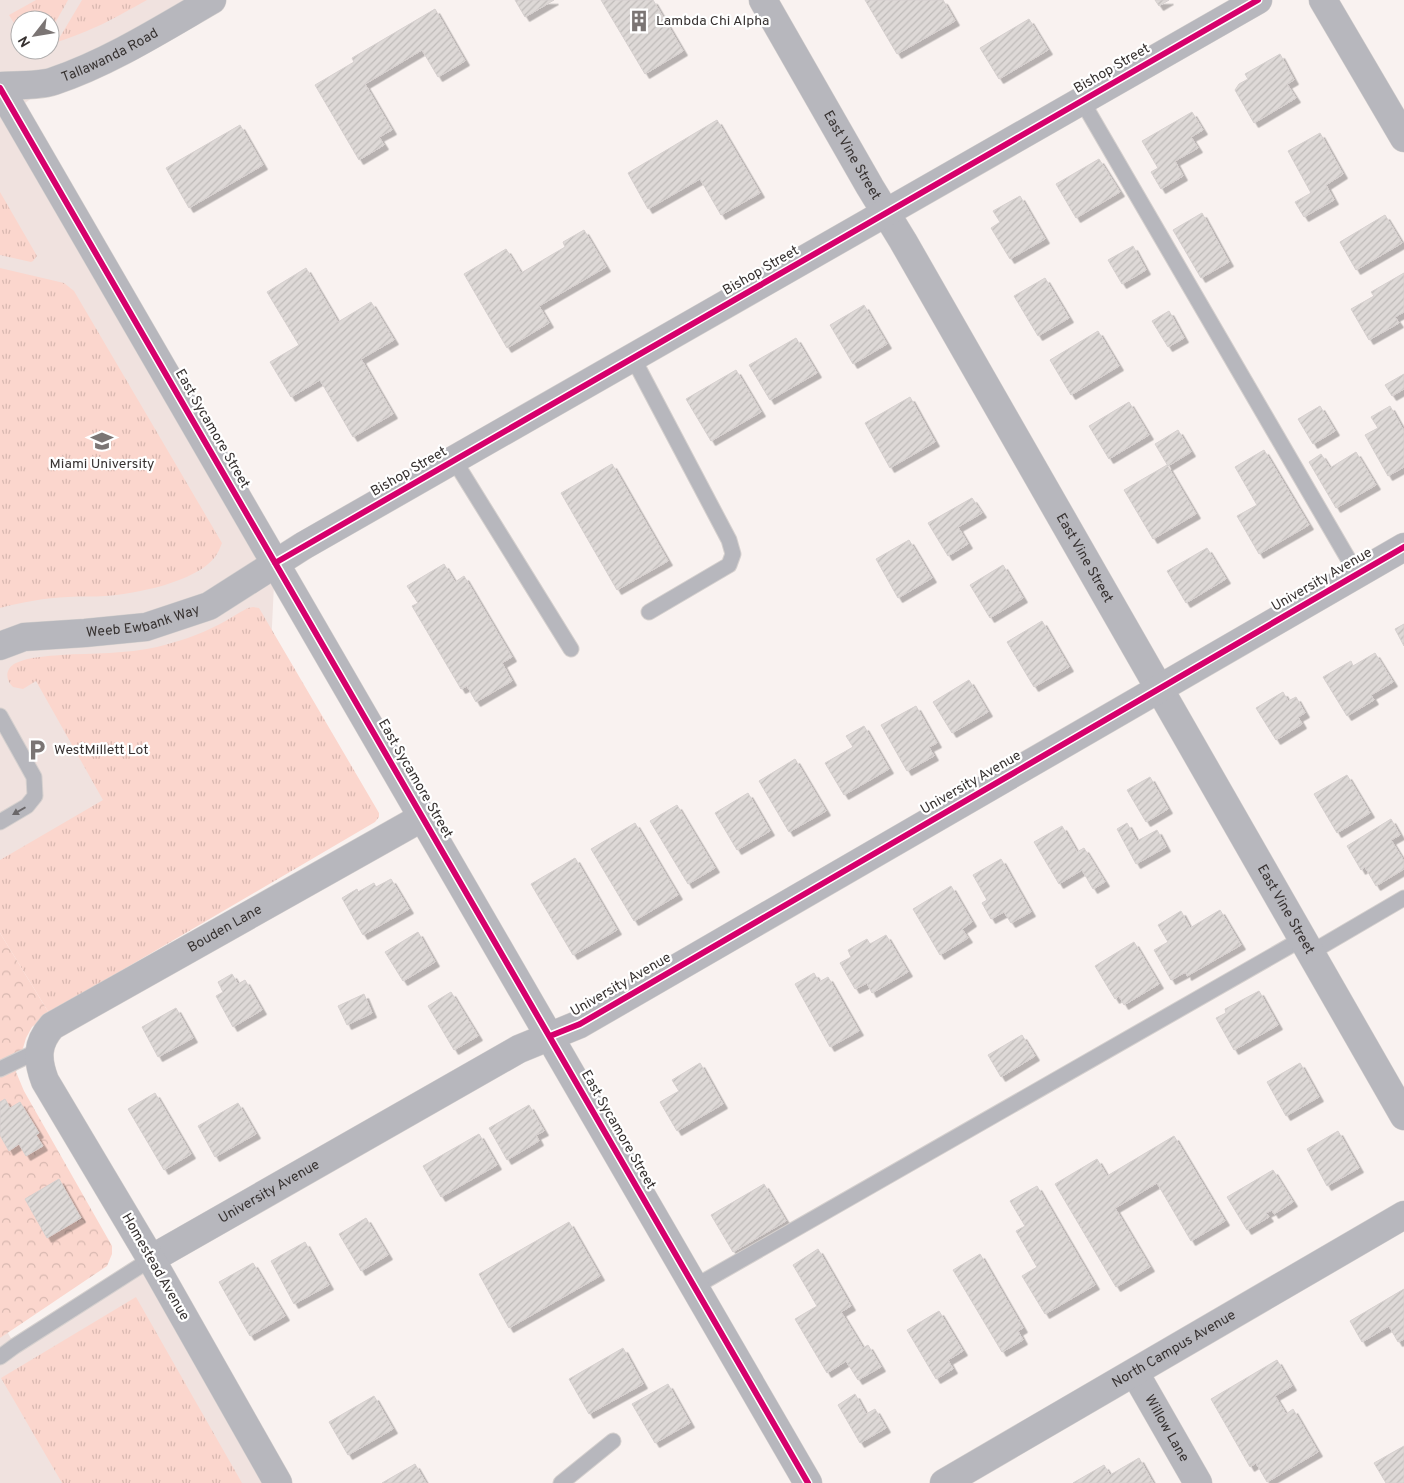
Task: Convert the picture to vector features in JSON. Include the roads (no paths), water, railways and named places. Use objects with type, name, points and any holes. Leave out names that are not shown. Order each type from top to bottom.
[{"type":"street","name":"Tallawanda Road","points":[[0,87],[52,82],[148,37],[212,0]]},
{"type":"street","name":"Bishop Street","points":[[275,563],[1258,0]]},
{"type":"street","points":[[1324,0],[1404,138]]},
{"type":"street","name":"East Vine Street","points":[[766,1],[870,188],[887,213],[1404,1116]]},
{"type":"street","name":"East Sycamore Street","points":[[0,87],[808,1483]]},
{"type":"street","name":"University Avenue","points":[[151,1259],[519,1049],[589,1019],[1404,547]]},
{"type":"street","name":"Weeb Ewbank Way","points":[[0,646],[24,637],[146,627],[209,606],[275,563]]},
{"type":"street","name":"Bouden Lane","points":[[40,1050],[43,1036],[52,1026],[423,817]]},
{"type":"street","name":"Homestead Avenue","points":[[40,1050],[39,1064],[45,1081],[151,1259],[278,1483]]},
{"type":"street","name":"North Campus Avenue","points":[[944,1483],[1404,1215]]},
{"type":"street","name":"Willow Lane","points":[[1134,1373],[1198,1483]]},
{"type":"lane","points":[[1082,101],[1357,574]]},
{"type":"lane","points":[[633,358],[729,540],[733,554],[729,565],[649,612]]},
{"type":"lane","points":[[454,460],[571,649]]},
{"type":"lane","points":[[0,716],[5,738],[34,777],[35,796],[27,806],[0,822]]},
{"type":"lane","points":[[694,1287],[1306,946],[1404,898]]},
{"type":"lane","points":[[0,1069],[40,1050]]},
{"type":"lane","points":[[0,1357],[151,1259]]},
{"type":"lane","points":[[561,1483],[613,1441]]},
{"type":"place","name":"Lambda Chi Alpha","points":[[639,21]]},
{"type":"place","name":"Miami University","points":[[102,441]]},
{"type":"place","name":"WestMillett Lot","points":[[37,750]]}]
